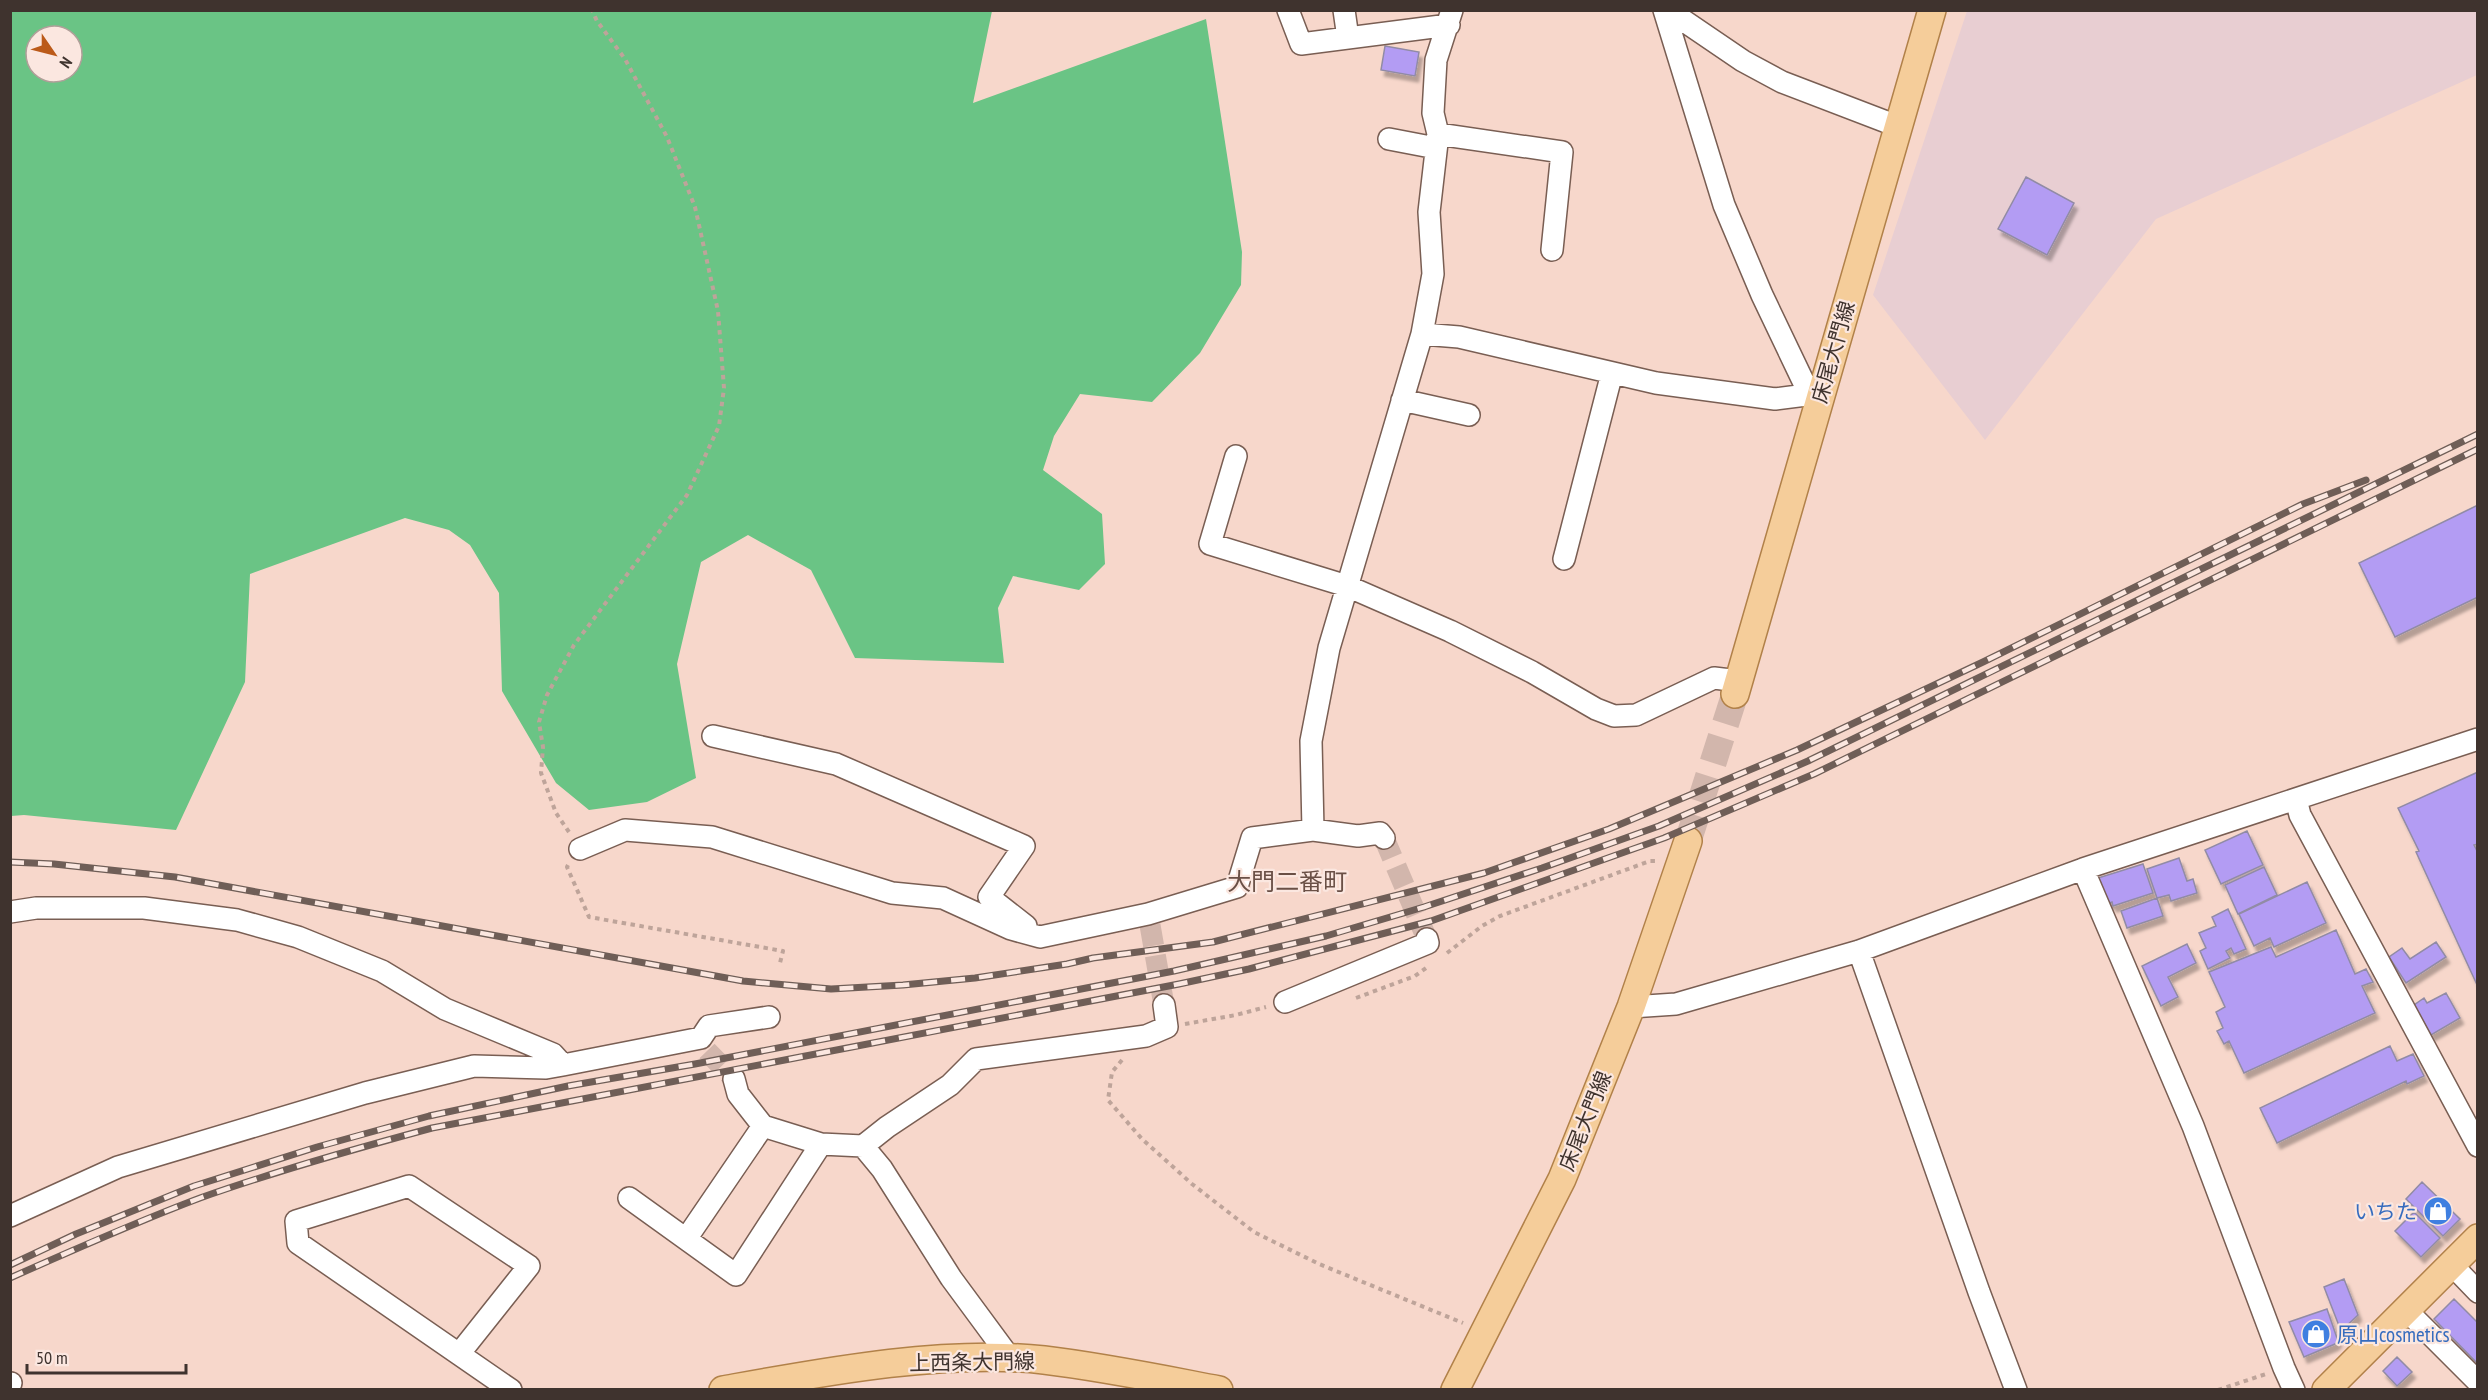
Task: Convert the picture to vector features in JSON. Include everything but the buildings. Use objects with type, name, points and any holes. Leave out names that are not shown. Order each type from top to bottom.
[{"type":"main road","name":"床尾大門線","points":[[1737,688],[1932,10]]},
{"type":"main road","name":"床尾大門線","points":[[1455,1389],[1562,1179],[1631,1007],[1684,851]]},
{"type":"main road","points":[[2326,1389],[2478,1238]]},
{"type":"main road","name":"上西条大門線","points":[[723,1389],[811,1374],[938,1359],[1010,1358],[1044,1360],[1219,1389]]},
{"type":"street","points":[[1288,10],[1301,44],[1348,38],[1450,18],[1436,60],[1433,113],[1437,141],[1429,212],[1433,274],[1422,334],[1329,648],[1311,741],[1313,830]]},
{"type":"street","points":[[1344,10],[1348,38]]},
{"type":"street","points":[[1666,10],[1743,62],[1782,82],[1898,126]]},
{"type":"street","points":[[1666,10],[1724,206],[1762,295],[1804,383],[1822,393]]},
{"type":"street","points":[[1389,139],[1562,152],[1552,250]]},
{"type":"street","points":[[1422,334],[1459,337],[1656,383],[1775,399],[1822,393]]},
{"type":"street","points":[[1564,559],[1612,373]]},
{"type":"street","points":[[1401,400],[1469,415]]},
{"type":"street","points":[[1236,456],[1210,544],[1347,586],[1461,636],[1532,672],[1596,709],[1614,716],[1636,715],[1714,678],[1737,688]]},
{"type":"street","points":[[713,736],[836,764],[1024,846],[989,897],[1040,937]]},
{"type":"street","points":[[1631,1007],[1676,1005],[1859,951],[2083,869],[2478,739]]},
{"type":"street","points":[[2296,799],[2300,815],[2478,1146]]},
{"type":"street","points":[[580,849],[625,830],[712,837],[892,893],[943,898],[1011,929],[1040,937],[1149,919],[1236,887],[1252,838],[1313,830],[1358,836],[1380,833],[1384,838]]},
{"type":"street","points":[[2083,869],[2193,1126],[2284,1368],[2294,1389]]},
{"type":"street","points":[[10,912],[36,908],[144,908],[237,920],[298,937],[382,971],[445,1009],[553,1054],[563,1065]]},
{"type":"street","points":[[1285,1002],[1428,943],[1427,939]]},
{"type":"street","points":[[1859,951],[1979,1292],[2016,1389]]},
{"type":"street","points":[[734,1079],[738,1094],[763,1126],[821,1144],[863,1146],[950,1085],[976,1059],[1146,1036],[1167,1027],[1164,1005]]},
{"type":"street","points":[[10,1216],[118,1167],[364,1093],[474,1066],[546,1068],[704,1045],[709,1026],[769,1017]]},
{"type":"street","points":[[686,1239],[763,1126]]},
{"type":"street","points":[[629,1198],[736,1275],[821,1144]]},
{"type":"street","points":[[863,1146],[882,1169],[951,1278],[1010,1358]]},
{"type":"street","points":[[459,1354],[529,1266],[409,1186],[296,1221],[298,1243],[459,1354],[511,1389]]},
{"type":"street","points":[[2451,1264],[2478,1292]]},
{"type":"street","points":[[2406,1310],[2478,1382]]},
{"type":"path","points":[[592,10],[597,21],[625,59],[667,137],[695,207],[718,311],[724,388],[719,426],[687,495],[574,645],[547,695],[539,722],[543,747],[541,773],[556,813],[580,849],[567,867],[589,917],[783,951],[780,963]]},
{"type":"path","points":[[1444,955],[1482,926],[1500,916],[1650,861],[1684,851]]},
{"type":"path","points":[[1350,1000],[1415,976],[1434,962]]},
{"type":"path","points":[[1167,1027],[1236,1015],[1285,1002]]},
{"type":"path","points":[[1146,1036],[1112,1072],[1108,1100],[1142,1139],[1191,1184],[1254,1232],[1319,1264],[1484,1332]]},
{"type":"path","points":[[2218,1389],[2284,1368]]},
{"type":"shaded area","points":[[1967,11],[2477,11],[2477,75],[2156,219],[1985,440],[1873,295]]},
{"type":"green space","points":[[11,10],[992,11],[973,103],[1206,19],[1242,252],[1241,285],[1200,353],[1152,402],[1080,394],[1054,436],[1043,470],[1102,514],[1105,564],[1079,590],[1013,576],[998,608],[1004,663],[855,658],[811,570],[748,535],[701,562],[677,664],[696,778],[647,802],[589,810],[556,783],[502,691],[499,593],[470,545],[449,530],[405,518],[250,574],[245,682],[176,830],[24,815],[11,816]]},
{"type":"tunnel","points":[[1688,841],[1735,694]]},
{"type":"tunnel","points":[[1384,838],[1427,939]]},
{"type":"tunnel","points":[[1150,925],[1164,1005]]},
{"type":"tunnel","points":[[707,1051],[734,1079]]},
{"type":"railway","points":[[10,1265],[76,1234],[194,1186],[317,1147],[429,1116],[568,1086],[695,1064],[1174,971],[1326,936],[1542,868],[1659,826],[1808,761],[2478,434]]},
{"type":"railway","points":[[10,1278],[128,1226],[200,1198],[315,1161],[432,1128],[1179,984],[1249,969],[1431,921],[1664,838],[1814,774],[2478,449]]},
{"type":"railway","points":[[10,862],[54,864],[175,877],[743,981],[831,989],[975,978],[1093,958],[1213,942],[1484,873],[1609,829],[1797,750],[1983,662],[2303,504],[2366,480]]},
{"type":"place","name":"いちた","points":[[2438,1211]]},
{"type":"place","name":"原山cosmetics","points":[[2316,1334]]},
{"type":"district","name":"大門二番町","points":[[1287,881]]}]
